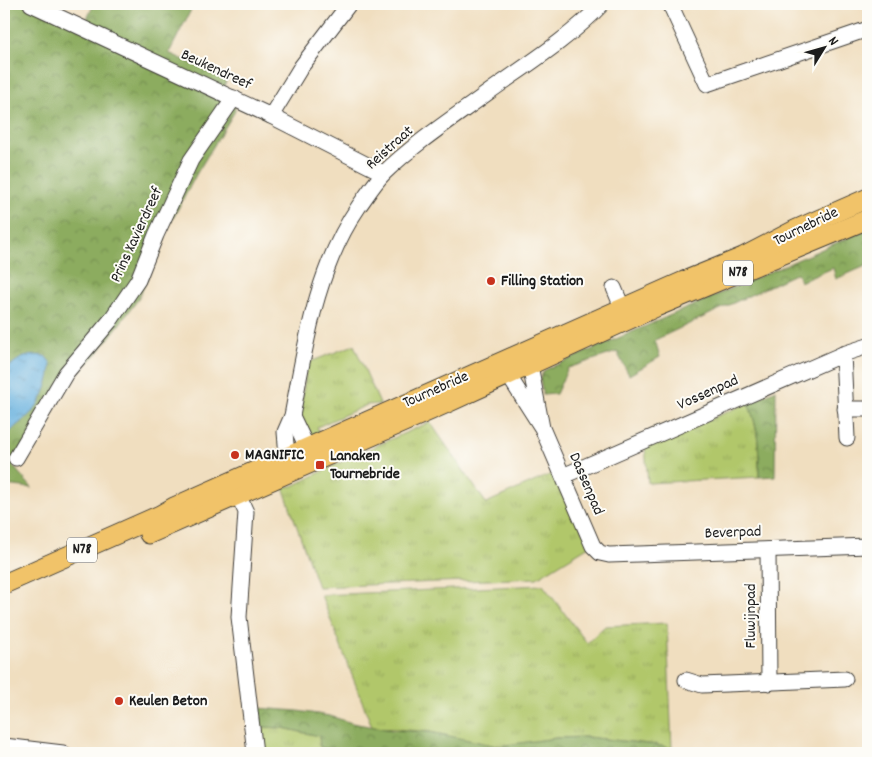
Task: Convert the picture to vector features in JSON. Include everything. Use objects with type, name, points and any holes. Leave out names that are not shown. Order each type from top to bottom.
[{"type":"main road","name":"Tournebride","points":[[4,584],[311,445],[523,360],[625,315],[797,229],[868,198]]},
{"type":"main road","name":"Tournebride","points":[[625,315],[682,296],[868,219]]},
{"type":"main road","name":"Tournebride","points":[[4,598],[511,374],[523,360]]},
{"type":"street","name":"Beukendreef","points":[[31,4],[234,98],[383,174]]},
{"type":"street","points":[[271,116],[301,67],[349,4]]},
{"type":"street","name":"Reistraat","points":[[287,456],[286,432],[292,416],[312,313],[324,272],[352,217],[383,174],[417,144],[555,44],[602,4]]},
{"type":"street","points":[[670,4],[707,84],[868,30]]},
{"type":"street","name":"Prins Xavierdreef","points":[[16,458],[66,372],[110,321],[138,280],[156,235],[191,160],[234,98]]},
{"type":"street","points":[[614,288],[625,315]]},
{"type":"street","name":"Vossenpad","points":[[563,476],[843,354],[868,346]]},
{"type":"street","points":[[843,354],[847,438]]},
{"type":"street","name":"Dassenpad","points":[[523,360],[542,428],[593,546],[600,552]]},
{"type":"street","name":"Dassenpad","points":[[511,374],[520,394],[542,428]]},
{"type":"street","points":[[845,409],[868,408]]},
{"type":"street","points":[[292,416],[304,441],[311,445]]},
{"type":"street","points":[[160,515],[231,491],[238,495],[246,512],[240,624],[255,753]]},
{"type":"street","name":"Beverpad","points":[[600,552],[609,555],[868,546]]},
{"type":"street","name":"Fluwijnpad","points":[[768,550],[769,683]]},
{"type":"street","points":[[686,680],[702,685],[845,679]]},
{"type":"street","points":[[4,746],[63,753]]},
{"type":"green space","points":[[4,4],[44,4],[85,23],[94,4],[194,4],[169,53],[226,79],[224,93],[234,98],[235,111],[197,173],[169,226],[139,298],[97,354],[67,383],[13,466],[32,488],[4,485],[4,442],[8,433],[30,414],[11,364],[4,373]]},
{"type":"green space","points":[[868,229],[868,265],[836,279],[833,268],[800,282],[797,273],[655,340],[660,357],[629,375],[617,352],[568,368],[556,394],[543,395],[541,378],[545,370]]},
{"type":"green space","points":[[354,345],[380,404],[367,405],[317,427],[319,432],[308,436],[299,422],[307,363]]},
{"type":"green space","points":[[776,390],[775,476],[759,477],[756,430],[748,403]]},
{"type":"green space","points":[[748,403],[756,430],[759,477],[648,483],[645,447]]},
{"type":"green space","points":[[430,422],[486,503],[556,472],[589,546],[537,578],[318,587],[283,487],[293,486],[353,456]]},
{"type":"green space","points":[[543,585],[587,643],[605,626],[667,623],[672,750],[657,745],[587,737],[556,738],[498,747],[430,732],[372,727],[321,595]]},
{"type":"green space","points":[[258,708],[330,716],[352,723],[391,730],[430,732],[498,746],[556,738],[587,737],[657,745],[696,753],[616,753],[594,750],[585,753],[340,753],[320,747],[319,736],[283,728],[260,727]]},
{"type":"green space","points":[[260,727],[283,728],[319,736],[320,747],[340,753],[264,753]]},
{"type":"water","points":[[35,355],[45,356],[51,363],[47,384],[38,405],[11,431],[4,442],[4,373],[18,360]]},
{"type":"place","name":"Filling Station","points":[[491,281]]},
{"type":"place","name":"MAGNIFIC","points":[[235,455]]},
{"type":"place","name":"Lanaken Tournebride","points":[[320,465]]},
{"type":"place","name":"Keulen Beton","points":[[119,701]]}]
